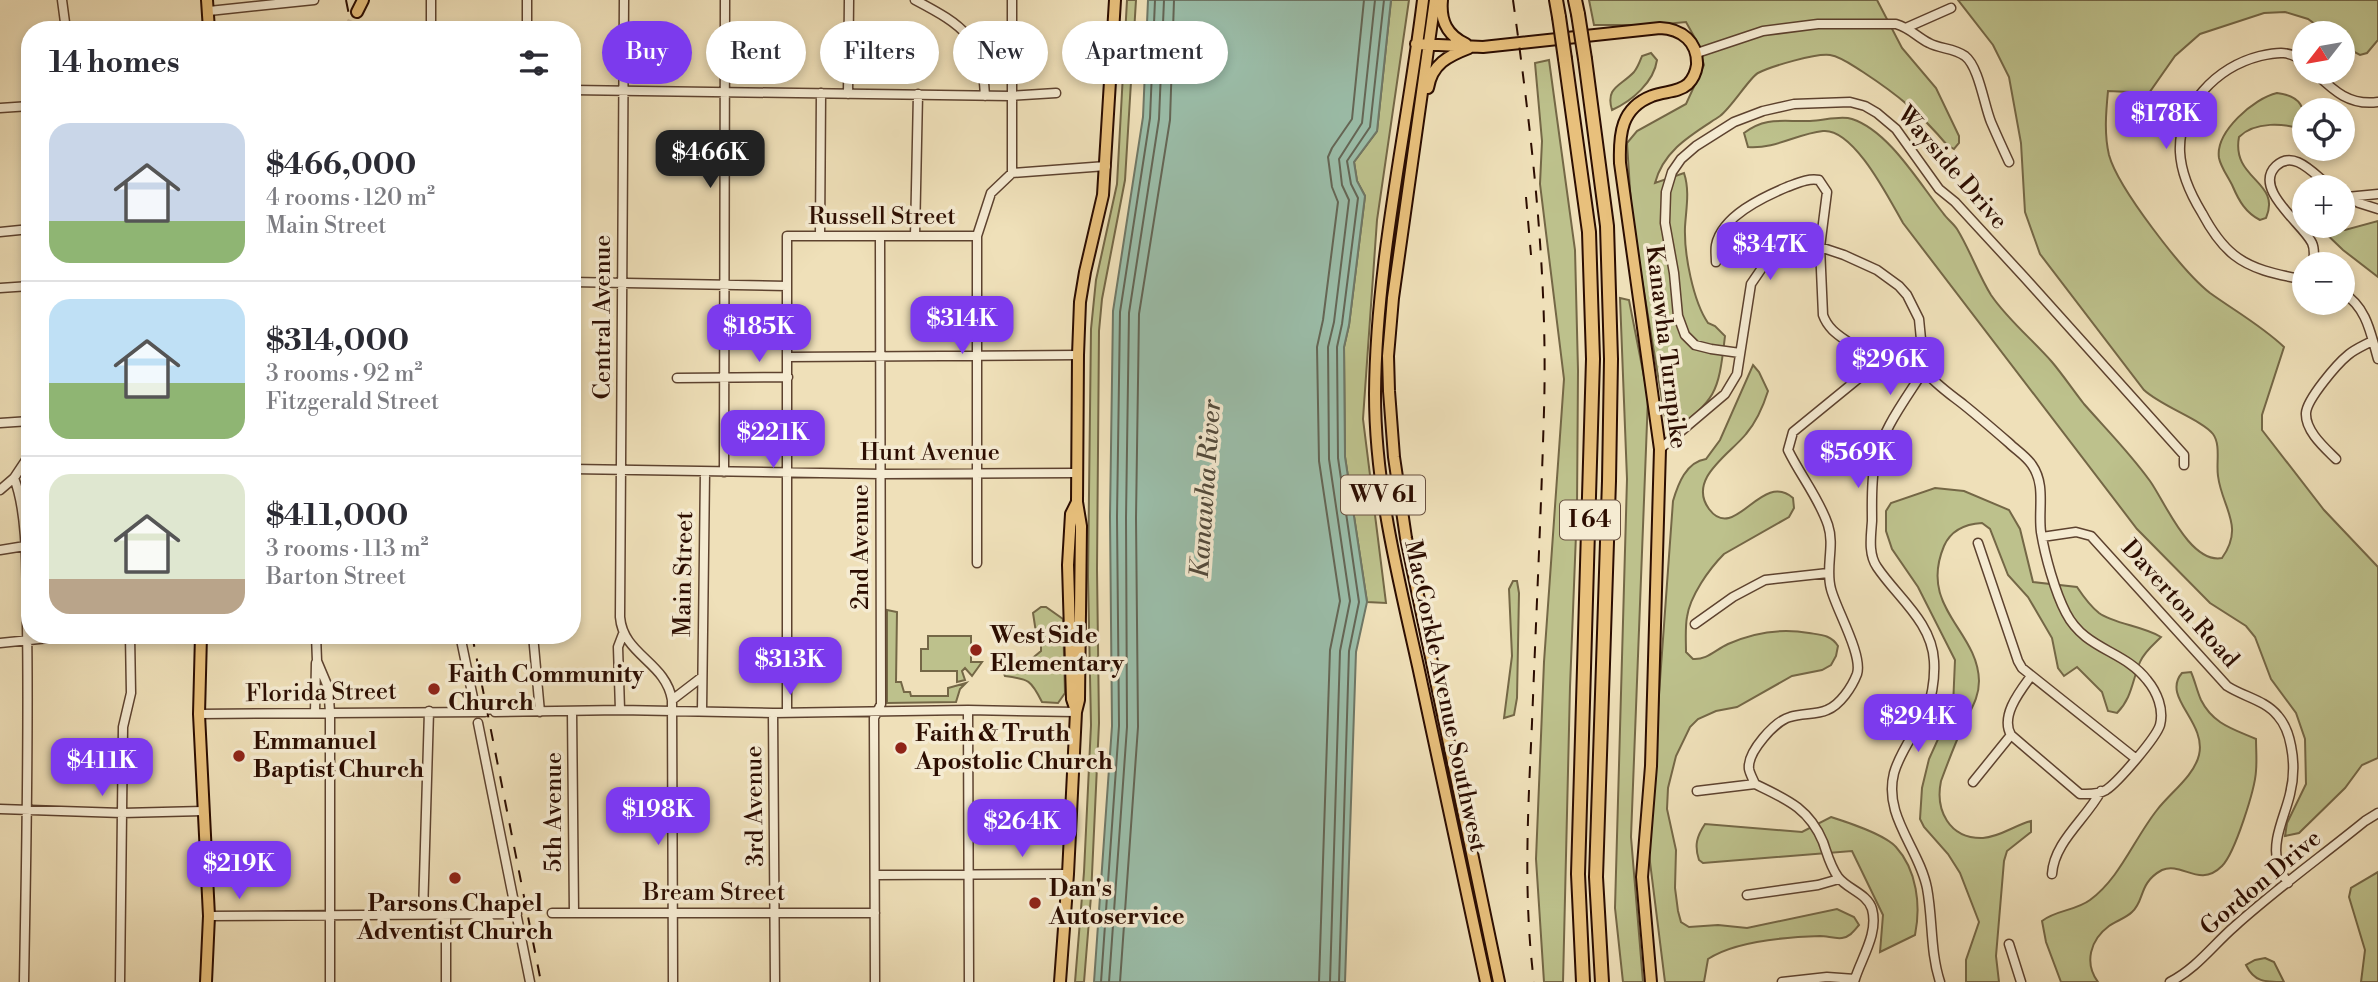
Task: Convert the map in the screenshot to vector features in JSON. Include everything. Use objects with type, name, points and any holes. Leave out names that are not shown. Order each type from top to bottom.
[{"type":"highway","name":"I 64","points":[[1556,0],[1589,232],[1593,359],[1578,874],[1583,982]]},
{"type":"highway","name":"I 64","points":[[1575,0],[1607,226],[1611,359],[1596,877],[1602,982]]},
{"type":"main road","points":[[357,12],[363,0]]},
{"type":"main road","points":[[1060,982],[1076,712],[1072,704],[1068,565],[1072,514],[1077,502],[1077,355],[1082,292],[1103,195],[1115,0]]},
{"type":"main road","name":"MacCorkle Avenue Southwest","points":[[1423,0],[1379,325],[1375,394],[1378,451],[1388,532],[1486,982]]},
{"type":"main road","name":"MacCorkle Avenue Southwest","points":[[1435,0],[1393,298],[1388,356],[1394,457],[1406,538],[1499,982]]},
{"type":"main road","points":[[1442,0],[1443,22],[1449,32],[1471,47]]},
{"type":"main road","points":[[1416,44],[1471,47],[1670,28],[1689,38],[1697,53]]},
{"type":"main road","points":[[1413,158],[1421,132],[1432,73],[1441,61],[1471,47]]},
{"type":"main road","name":"Kanawha Turnpike","points":[[1651,982],[1642,877],[1651,766],[1660,449],[1619,138],[1627,117],[1640,103],[1690,82],[1697,68],[1697,53]]},
{"type":"main road","points":[[201,644],[199,714],[209,916],[206,982]]},
{"type":"street","points":[[61,0],[64,21]]},
{"type":"street","points":[[208,6],[314,0]]},
{"type":"street","points":[[430,21],[431,0]]},
{"type":"street","points":[[527,0],[527,21]]},
{"type":"street","name":"Central Avenue","points":[[620,710],[618,647],[623,634],[620,617],[624,0]]},
{"type":"street","points":[[724,472],[725,0]]},
{"type":"street","points":[[848,94],[849,0]]},
{"type":"street","points":[[915,0],[954,22],[971,39],[982,61],[985,96]]},
{"type":"street","points":[[1012,0],[1012,173]]},
{"type":"street","points":[[1908,27],[1951,8]]},
{"type":"street","points":[[1697,53],[1763,31],[1804,25],[1896,24],[1908,27],[1919,38],[1936,47],[1956,51],[1967,58],[2009,162]]},
{"type":"street","points":[[2292,55],[2278,52],[2248,59],[2215,79],[2188,113],[2180,152],[2196,204],[2227,248],[2254,267],[2292,277]]},
{"type":"street","points":[[2324,84],[2344,97],[2362,103],[2378,102]]},
{"type":"street","points":[[581,90],[985,96],[1056,93]]},
{"type":"street","points":[[820,236],[821,93]]},
{"type":"street","points":[[915,236],[918,94]]},
{"type":"street","name":"Wayside Drive","points":[[1740,353],[1695,345],[1685,335],[1678,316],[1665,223],[1666,192],[1672,172],[1681,159],[1696,146],[1734,122],[1763,111],[1794,104],[1850,102],[1877,113],[1896,129],[1931,180],[1999,249],[2180,450],[2185,459],[2183,465]]},
{"type":"street","points":[[0,108],[21,107]]},
{"type":"street","points":[[2292,220],[2274,194],[2270,178],[2276,166],[2282,162],[2297,162],[2316,175]]},
{"type":"street","points":[[977,563],[977,236],[991,193],[1012,173],[1106,166]]},
{"type":"street","points":[[1716,262],[1716,243],[1725,228],[1745,208],[1762,197],[1808,180],[1819,180],[1827,192],[1820,247],[1821,296],[1827,325],[1836,335],[1864,354],[1869,365],[1864,374],[1793,432],[1788,450],[1829,527],[1828,573],[1831,589],[1854,649],[1858,671],[1852,685],[1838,703],[1826,711],[1786,718],[1760,742],[1752,755],[1749,768],[1755,784]]},
{"type":"street","points":[[2355,195],[2378,194]]},
{"type":"street","points":[[2355,200],[2378,209]]},
{"type":"street","points":[[0,232],[21,230]]},
{"type":"street","name":"Russell Street","points":[[787,286],[787,236],[977,236]]},
{"type":"street","name":"2nd Avenue","points":[[875,982],[874,719],[881,704],[880,236]]},
{"type":"street","points":[[1660,449],[1725,394],[1737,374],[1751,284],[1765,265],[1781,253],[1798,247],[1820,247],[1844,254],[1877,270],[1891,279],[1906,295],[1919,319],[1924,370],[1931,379],[2022,454],[2033,467],[2040,485],[2042,537],[2066,613],[2080,634],[2097,647],[2126,661],[2146,677],[2154,689],[2161,713],[2160,726],[2150,743],[2106,789],[2093,795],[2080,794],[2011,736],[2008,730],[2010,710],[2031,676]]},
{"type":"street","points":[[581,282],[787,286],[787,711]]},
{"type":"street","points":[[0,288],[21,287]]},
{"type":"street","points":[[2355,303],[2360,307],[2378,359]]},
{"type":"street","points":[[2336,459],[2313,433],[2306,412],[2319,388],[2348,355],[2372,341]]},
{"type":"street","points":[[787,357],[1077,355]]},
{"type":"street","points":[[1924,370],[1880,444],[1874,466],[1870,550],[1875,565],[1924,628],[1934,659],[1931,697],[1894,773],[1892,796],[1898,821],[1919,864],[1927,888],[1935,966],[1940,982]]},
{"type":"street","points":[[677,378],[788,377]]},
{"type":"street","points":[[0,423],[21,422]]},
{"type":"street","points":[[0,490],[21,468]]},
{"type":"street","name":"Hunt Avenue","points":[[581,468],[880,474],[1077,473]]},
{"type":"street","name":"Main Street","points":[[702,710],[705,472]]},
{"type":"street","points":[[14,478],[18,487],[21,512]]},
{"type":"street","name":"Daverton Road","points":[[2042,537],[2076,533],[2091,536],[2227,686],[2266,705],[2280,717],[2289,735],[2294,760],[2276,855],[2288,883]]},
{"type":"street","points":[[1978,543],[2018,661],[2031,676],[2135,758]]},
{"type":"street","points":[[0,550],[21,547]]},
{"type":"street","points":[[1695,624],[1733,597],[1765,580],[1828,573]]},
{"type":"street","points":[[623,634],[662,675],[669,686],[672,700],[673,982]]},
{"type":"street","points":[[0,643],[21,640]]},
{"type":"street","points":[[24,982],[27,644]]},
{"type":"street","points":[[120,982],[123,727],[131,693],[130,644]]},
{"type":"street","points":[[315,712],[316,644]]},
{"type":"street","points":[[463,644],[485,712]]},
{"type":"street","points":[[534,644],[540,712]]},
{"type":"street","points":[[316,653],[328,687],[330,712],[330,982]]},
{"type":"street","points":[[672,700],[702,677]]},
{"type":"street","name":"Florida Street","points":[[199,714],[620,710],[773,713],[968,710],[1076,712]]},
{"type":"street","points":[[968,710],[969,982]]},
{"type":"street","points":[[423,914],[429,711]]},
{"type":"street","name":"5th Avenue","points":[[572,711],[574,913]]},
{"type":"street","name":"3rd Avenue","points":[[773,713],[775,982]]},
{"type":"street","points":[[478,723],[530,982]]},
{"type":"street","points":[[1973,782],[2011,736]]},
{"type":"street","points":[[1697,791],[1755,784],[1793,803],[1812,821],[1839,879],[1863,897],[1872,908],[1873,924],[1869,944],[1854,980],[1827,977],[1782,982]]},
{"type":"street","points":[[2052,874],[2052,862],[2057,851],[2091,809],[2101,791]]},
{"type":"street","points":[[0,809],[122,813],[203,811]]},
{"type":"street","name":"Gordon Drive","points":[[2170,982],[2200,962],[2235,926],[2378,813]]},
{"type":"street","points":[[876,875],[1068,874]]},
{"type":"street","points":[[1746,895],[1818,885],[1839,879]]},
{"type":"street","name":"Bream Street","points":[[552,913],[875,913]]},
{"type":"street","points":[[446,914],[446,982]]},
{"type":"street","points":[[209,916],[517,914]]},
{"type":"street","points":[[2009,944],[2021,982]]},
{"type":"shaded area","points":[[1127,0],[1136,0],[1135,21],[1126,21]]},
{"type":"shaded area","points":[[1391,0],[1409,0],[1377,220],[1363,419],[1386,603],[1367,602],[1345,457],[1344,347],[1365,196],[1357,181],[1354,162],[1377,131]]},
{"type":"shaded area","points":[[1589,0],[1877,0],[1902,48],[1936,88],[1959,136],[1959,143],[1954,149],[1887,89],[1843,60],[1823,55],[1758,73],[1725,112],[1672,152],[1659,171],[1655,183],[1684,173],[1687,193],[1685,238],[1690,277],[1708,323],[1725,336],[1720,372],[1712,395],[1696,413],[1668,436],[1632,220],[1627,143],[1637,131],[1686,104],[1704,65],[1696,40],[1686,22],[1594,25]]},
{"type":"shaded area","points":[[1958,0],[2378,0],[2378,40],[2367,53],[2356,53],[2356,21],[2311,21],[2285,12],[2264,13],[2200,34],[2175,56],[2149,93],[2141,93],[2136,103],[2130,92],[2108,91],[2106,131],[2109,155],[2138,208],[2198,282],[2284,347],[2262,415],[2262,430],[2324,510],[2378,567],[2378,758],[2362,765],[2345,788],[2299,833],[2285,836],[2287,823],[2306,784],[2305,739],[2296,713],[2271,679],[2255,637],[2246,626],[2210,603],[2137,529],[1903,223],[1880,183],[1847,141],[1835,133],[1823,131],[1768,146],[1748,147],[1744,133],[1760,124],[1837,118],[1852,119],[1866,125],[1891,146],[1957,229],[1991,295],[2052,362],[2084,404],[2134,461],[2189,542],[2210,557],[2222,558],[2229,547],[2232,526],[2220,487],[2215,438],[2200,423],[2160,402],[2144,390],[2040,254],[2025,212],[2021,143],[2009,77],[1993,45]]},
{"type":"shaded area","points":[[1651,53],[1657,60],[1652,76],[1634,96],[1612,110],[1612,92],[1634,72],[1642,56]]},
{"type":"shaded area","points":[[1549,60],[1575,250],[1578,370],[1577,509],[1563,982],[1544,982],[1536,859],[1544,662],[1564,379],[1540,184],[1542,141],[1535,63]]},
{"type":"shaded area","points":[[1122,84],[1131,84],[1125,180],[1102,299],[1099,331],[1099,723],[1084,982],[1075,982],[1084,872],[1091,725],[1088,577],[1091,329],[1096,280],[1117,184]]},
{"type":"shaded area","points":[[2277,93],[2294,98],[2292,127],[2261,126],[2239,137],[2242,163],[2267,196],[2269,206],[2266,218],[2260,220],[2247,210],[2238,197],[2220,162],[2219,148],[2238,118],[2268,96]]},
{"type":"shaded area","points":[[2378,221],[2378,277],[2355,259],[2355,252],[2346,252],[2330,238],[2355,238],[2355,227]]},
{"type":"shaded area","points":[[1620,298],[1629,300],[1648,397],[1631,837],[1643,982],[1623,982],[1615,908],[1627,479]]},
{"type":"shaded area","points":[[1753,365],[1768,391],[1764,403],[1750,429],[1707,477],[1703,487],[1704,498],[1709,509],[1719,517],[1729,518],[1739,514],[1770,493],[1781,492],[1793,498],[1794,508],[1789,517],[1724,554],[1712,567],[1689,609],[1686,652],[1693,659],[1703,658],[1738,640],[1778,631],[1822,635],[1838,646],[1831,665],[1822,670],[1792,676],[1737,707],[1716,711],[1698,719],[1690,727],[1676,756],[1668,788],[1667,809],[1676,850],[1675,888],[1678,911],[1681,922],[1689,927],[1718,925],[1747,928],[1837,909],[1854,917],[1859,925],[1850,935],[1842,938],[1793,937],[1732,948],[1708,959],[1704,982],[1665,982],[1648,846],[1673,501],[1680,481],[1688,469],[1706,459],[1720,440]]},
{"type":"shaded area","points":[[1935,488],[1964,491],[2009,510],[2020,529],[2033,582],[2077,587],[2105,617],[2161,637],[2142,658],[2122,707],[2117,713],[2108,711],[2102,692],[2077,667],[2064,676],[2058,668],[2052,638],[2028,597],[2008,575],[1990,529],[1982,523],[1964,526],[1951,536],[1944,546],[1938,568],[1938,586],[1943,603],[1976,663],[1979,687],[1941,781],[1940,802],[1943,812],[1953,828],[1971,837],[1989,837],[2031,821],[2031,832],[2007,851],[2004,861],[1996,956],[1999,982],[1966,982],[1966,960],[1979,922],[1960,873],[1920,819],[1922,788],[1929,759],[1953,706],[1955,660],[1918,587],[1892,549],[1886,531],[1886,511],[1891,503]]},
{"type":"shaded area","points":[[1513,581],[1517,581],[1519,593],[1517,698],[1514,715],[1504,718],[1512,656],[1509,589]]},
{"type":"shaded area","points":[[1046,607],[1063,619],[1065,693],[1058,703],[1042,702],[1028,682],[1005,676],[1002,669],[1029,661],[1041,651],[1041,639],[1037,639],[1033,613]]},
{"type":"shaded area","points":[[887,610],[897,612],[896,682],[901,682],[904,692],[910,692],[911,696],[948,696],[948,688],[966,683],[960,689],[956,702],[887,703]]},
{"type":"shaded area","points":[[928,636],[971,636],[971,662],[982,662],[972,676],[965,668],[962,671],[965,680],[957,682],[957,671],[921,671],[921,649],[928,649]]},
{"type":"shaded area","points":[[2191,672],[2201,700],[2211,715],[2224,725],[2256,739],[2255,780],[2238,835],[2227,859],[2214,872],[2198,875],[2169,868],[2149,880],[2136,908],[2102,932],[2093,945],[2090,960],[2098,982],[2061,982],[2046,942],[2042,921],[2084,904],[2101,891],[2157,810],[2192,770],[2199,755],[2200,743],[2177,691],[2177,682],[2182,673]]},
{"type":"shaded area","points":[[1831,817],[1891,842],[1903,856],[1916,889],[1918,912],[1915,935],[1880,952],[1883,915],[1852,851],[1703,863],[1699,860],[1697,841],[1705,824],[1802,832]]},
{"type":"shaded area","points":[[2378,872],[2378,982],[2361,982],[2365,950],[2349,897],[2351,888]]},
{"type":"shaded area","points":[[2265,958],[2274,962],[2284,982],[2261,980],[2249,971],[2246,965]]},
{"type":"water","name":"Kanawha River","points":[[1148,0],[1391,0],[1377,131],[1354,162],[1357,181],[1365,196],[1344,347],[1345,457],[1367,602],[1356,652],[1345,982],[1094,982],[1112,726],[1110,517],[1113,311],[1143,117],[1144,84],[1228,84],[1228,21],[1147,21]]},
{"type":"tunnel","points":[[352,21],[357,12]]},
{"type":"railway","points":[[346,0],[350,21]]},
{"type":"railway","points":[[1513,0],[1532,154],[1544,308],[1544,411],[1527,853],[1528,917],[1534,982]]},
{"type":"railway","points":[[1526,197],[1531,255]]},
{"type":"railway","points":[[474,644],[541,982]]},
{"type":"place","name":"West Side Elementary","points":[[976,650]]},
{"type":"place","name":"Faith Community Church","points":[[434,689]]},
{"type":"place","name":"Faith & Truth Apostolic Church","points":[[901,748]]},
{"type":"place","name":"Emmanuel Baptist Church","points":[[239,756]]},
{"type":"place","name":"Parsons Chapel Adventist Church","points":[[455,878]]},
{"type":"place","name":"Dan's Autoservice","points":[[1035,903]]}]
